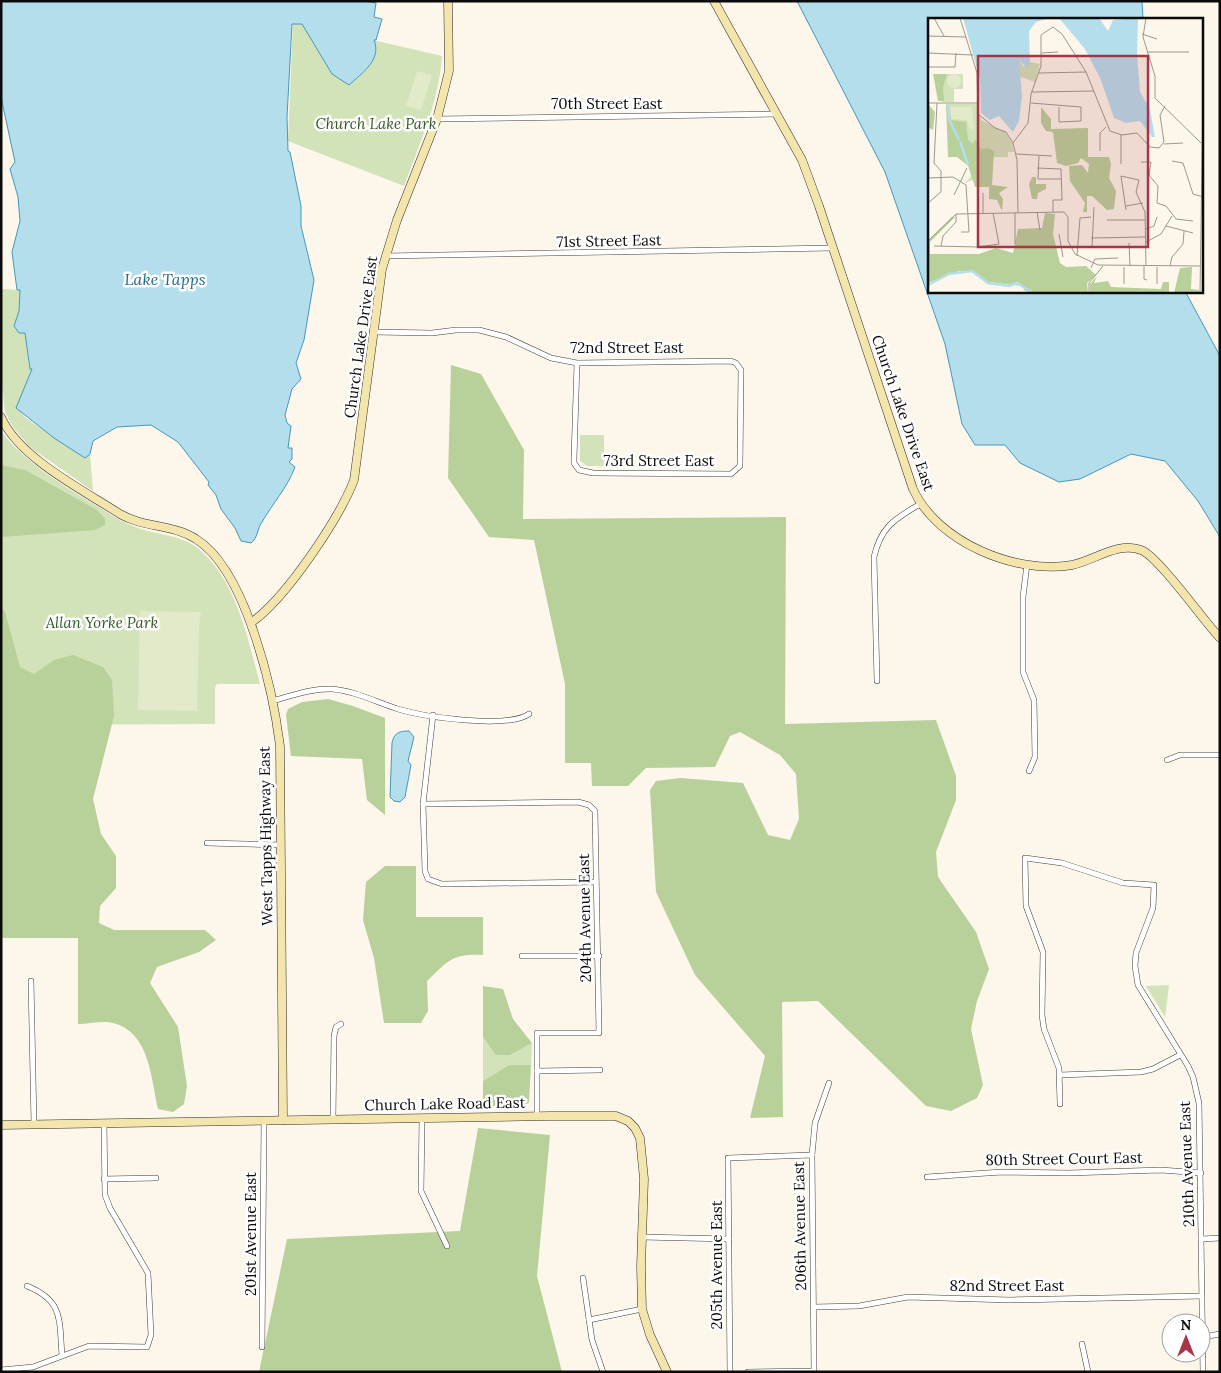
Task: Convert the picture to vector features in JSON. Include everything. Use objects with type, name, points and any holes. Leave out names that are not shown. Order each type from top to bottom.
[{"type":"street","name":"Church Lake Drive East","points":[[252,622],[279,598],[319,542],[350,491],[357,467],[385,256],[436,119],[449,71],[448,1]]},
{"type":"street","name":"Church Lake Drive East","points":[[714,1],[802,160],[913,489],[920,504],[933,519],[965,543],[995,556],[1027,564],[1064,566],[1119,549],[1140,549],[1150,555],[1160,566],[1220,638]]},
{"type":"street","name":"70th Street East","points":[[436,119],[777,114]]},
{"type":"street","name":"71st Street East","points":[[385,256],[832,248]]},
{"type":"street","name":"72nd Street East","points":[[374,332],[432,333],[479,330],[506,337],[551,358],[577,362],[731,361],[736,363],[741,370],[742,457],[738,469]]},
{"type":"street","name":"73rd Street East","points":[[577,362],[574,463],[579,470],[593,473],[732,474],[738,469]]},
{"type":"street","name":"West Tapps Highway East","points":[[1,417],[9,431],[27,450],[120,514],[137,522],[178,530],[202,542],[228,577],[252,622],[272,701],[281,763],[283,1120]]},
{"type":"street","points":[[877,681],[874,557],[876,547],[888,526],[920,504]]},
{"type":"street","points":[[1027,564],[1023,597],[1022,672],[1034,700],[1035,757],[1029,771]]},
{"type":"street","points":[[272,701],[332,689],[352,693],[400,709],[433,715],[483,721],[514,720],[530,714]]},
{"type":"street","points":[[433,715],[423,804],[425,871],[428,878],[442,884],[596,882]]},
{"type":"street","points":[[1167,760],[1180,756],[1220,755]]},
{"type":"street","name":"204th Avenue East","points":[[423,804],[578,802],[589,805],[596,816],[599,1033],[537,1033],[537,1071]]},
{"type":"street","points":[[207,843],[280,845]]},
{"type":"street","name":"210th Avenue East","points":[[1060,1075],[1044,1029],[1042,1015],[1043,952],[1029,920],[1026,906],[1025,858],[1062,863],[1123,883],[1154,885],[1153,908],[1136,953],[1136,975],[1142,995],[1193,1077],[1199,1103],[1202,1313]]},
{"type":"street","points":[[522,956],[599,956]]},
{"type":"street","points":[[31,982],[34,1124]]},
{"type":"street","points":[[333,1120],[334,1036],[336,1027],[341,1024]]},
{"type":"street","points":[[1060,1104],[1060,1075],[1141,1072],[1153,1069],[1180,1055]]},
{"type":"street","points":[[537,1116],[537,1071],[600,1070]]},
{"type":"street","name":"206th Avenue East","points":[[814,1371],[812,1155],[815,1122],[829,1083]]},
{"type":"street","name":"Church Lake Road East","points":[[1,1125],[616,1116],[628,1121],[635,1128],[640,1138],[644,1168],[640,1288],[642,1309],[650,1335],[667,1372]]},
{"type":"street","points":[[422,1119],[421,1191],[446,1246]]},
{"type":"street","name":"201st Avenue East","points":[[262,1347],[264,1121]]},
{"type":"street","points":[[1,1370],[33,1367],[89,1346],[147,1347],[151,1335],[148,1273],[110,1208],[105,1195],[104,1123]]},
{"type":"street","name":"205th Avenue East","points":[[730,1372],[728,1158],[812,1155]]},
{"type":"street","name":"80th Street Court East","points":[[927,1177],[1002,1172],[1069,1173],[1177,1170],[1201,1173]]},
{"type":"street","points":[[104,1179],[156,1178]]},
{"type":"street","points":[[642,1237],[729,1239]]},
{"type":"street","points":[[1202,1239],[1220,1238]]},
{"type":"street","points":[[583,1278],[594,1352],[603,1372]]},
{"type":"street","points":[[27,1286],[42,1292],[53,1302],[60,1324],[62,1355]]},
{"type":"street","name":"82nd Street East","points":[[814,1307],[859,1306],[908,1297],[1010,1300],[1202,1296]]},
{"type":"street","points":[[589,1320],[642,1309]]},
{"type":"street","points":[[1082,1344],[1088,1372]]},
{"type":"street","points":[[748,1372],[814,1371]]},
{"type":"green space","name":"Church Lake Park","points":[[293,23],[302,24],[332,74],[373,40],[442,56],[433,106],[404,186],[288,141]]},
{"type":"green space","points":[[417,71],[432,75],[421,110],[406,106]]},
{"type":"green space","points":[[1,289],[20,290],[19,311],[15,322],[25,333],[29,368],[32,369],[17,408],[27,419],[83,457],[90,454],[93,491],[30,447],[13,427],[5,412],[2,383]]},
{"type":"green space","points":[[451,365],[481,374],[524,450],[523,519],[786,517],[785,724],[936,720],[956,776],[956,800],[936,852],[938,877],[976,932],[989,969],[977,1001],[971,1029],[983,1085],[977,1098],[951,1111],[926,1106],[818,1001],[782,1002],[783,1117],[750,1118],[765,1056],[695,975],[656,892],[650,790],[656,781],[680,778],[743,783],[768,835],[790,840],[799,819],[796,774],[780,755],[740,732],[730,736],[715,767],[646,768],[628,786],[592,786],[591,763],[565,763],[565,684],[534,540],[489,537],[448,478]]},
{"type":"green space","name":"Allan Yorke Park","points":[[1,432],[33,463],[113,516],[142,529],[184,540],[200,550],[213,563],[232,595],[239,612],[260,684],[217,684],[215,687],[215,724],[1,725]]},
{"type":"green space","points":[[580,435],[604,435],[604,466],[587,466],[580,461]]},
{"type":"green space","points":[[1,465],[25,470],[97,510],[105,519],[105,525],[95,530],[1,537]]},
{"type":"green space","points":[[1,608],[5,612],[20,667],[34,674],[54,660],[73,655],[103,667],[112,680],[114,716],[93,799],[101,834],[116,856],[116,888],[100,906],[99,923],[114,930],[205,930],[216,940],[199,952],[157,967],[150,983],[178,1027],[187,1086],[184,1104],[173,1112],[158,1109],[147,1058],[135,1036],[125,1028],[109,1022],[78,1024],[78,938],[1,938]]},
{"type":"green space","points":[[140,611],[201,612],[197,711],[138,710]]},
{"type":"green space","points":[[328,699],[385,718],[385,815],[367,800],[362,759],[291,756],[286,715],[288,709],[302,702]]},
{"type":"green space","points":[[385,866],[416,866],[416,917],[483,917],[483,955],[457,957],[446,963],[427,981],[428,1011],[421,1023],[384,1023],[374,958],[363,920],[366,882]]},
{"type":"green space","points":[[1169,985],[1165,1017],[1146,986]]},
{"type":"green space","points":[[483,986],[503,989],[513,1019],[532,1043],[510,1055],[496,1055],[483,1037]]},
{"type":"green space","points":[[483,1037],[497,1055],[510,1055],[532,1043],[531,1065],[509,1065],[483,1081]]},
{"type":"green space","points":[[509,1065],[531,1065],[529,1102],[526,1105],[483,1107],[483,1081]]},
{"type":"green space","points":[[478,1128],[550,1135],[537,1276],[562,1372],[259,1372],[287,1239],[460,1231]]},
{"type":"water","name":"Lake Tapps","points":[[1,1],[365,1],[376,3],[374,17],[382,19],[376,40],[374,40],[375,54],[365,71],[349,85],[332,74],[302,24],[292,24],[287,117],[288,151],[290,152],[301,206],[301,226],[314,280],[304,340],[296,363],[301,379],[292,389],[285,415],[287,423],[291,426],[288,448],[292,448],[292,459],[289,462],[295,467],[251,543],[241,541],[235,528],[221,509],[216,495],[208,485],[209,482],[178,442],[151,425],[117,427],[93,441],[90,454],[85,458],[54,438],[16,408],[32,369],[30,369],[25,333],[19,333],[14,326],[19,311],[20,290],[17,290],[12,252],[20,221],[18,197],[10,169],[15,162],[1,97]]},
{"type":"water","points":[[797,1],[1142,1],[1143,18],[928,18],[928,292],[1186,292],[1220,356],[1220,537],[1198,501],[1165,461],[1131,454],[1080,479],[1059,482],[1020,463],[1005,445],[975,445],[962,424],[945,344],[885,172]]},
{"type":"water","points":[[409,731],[414,737],[408,761],[411,765],[405,797],[400,802],[394,801],[390,797],[392,743],[397,733]]}]
